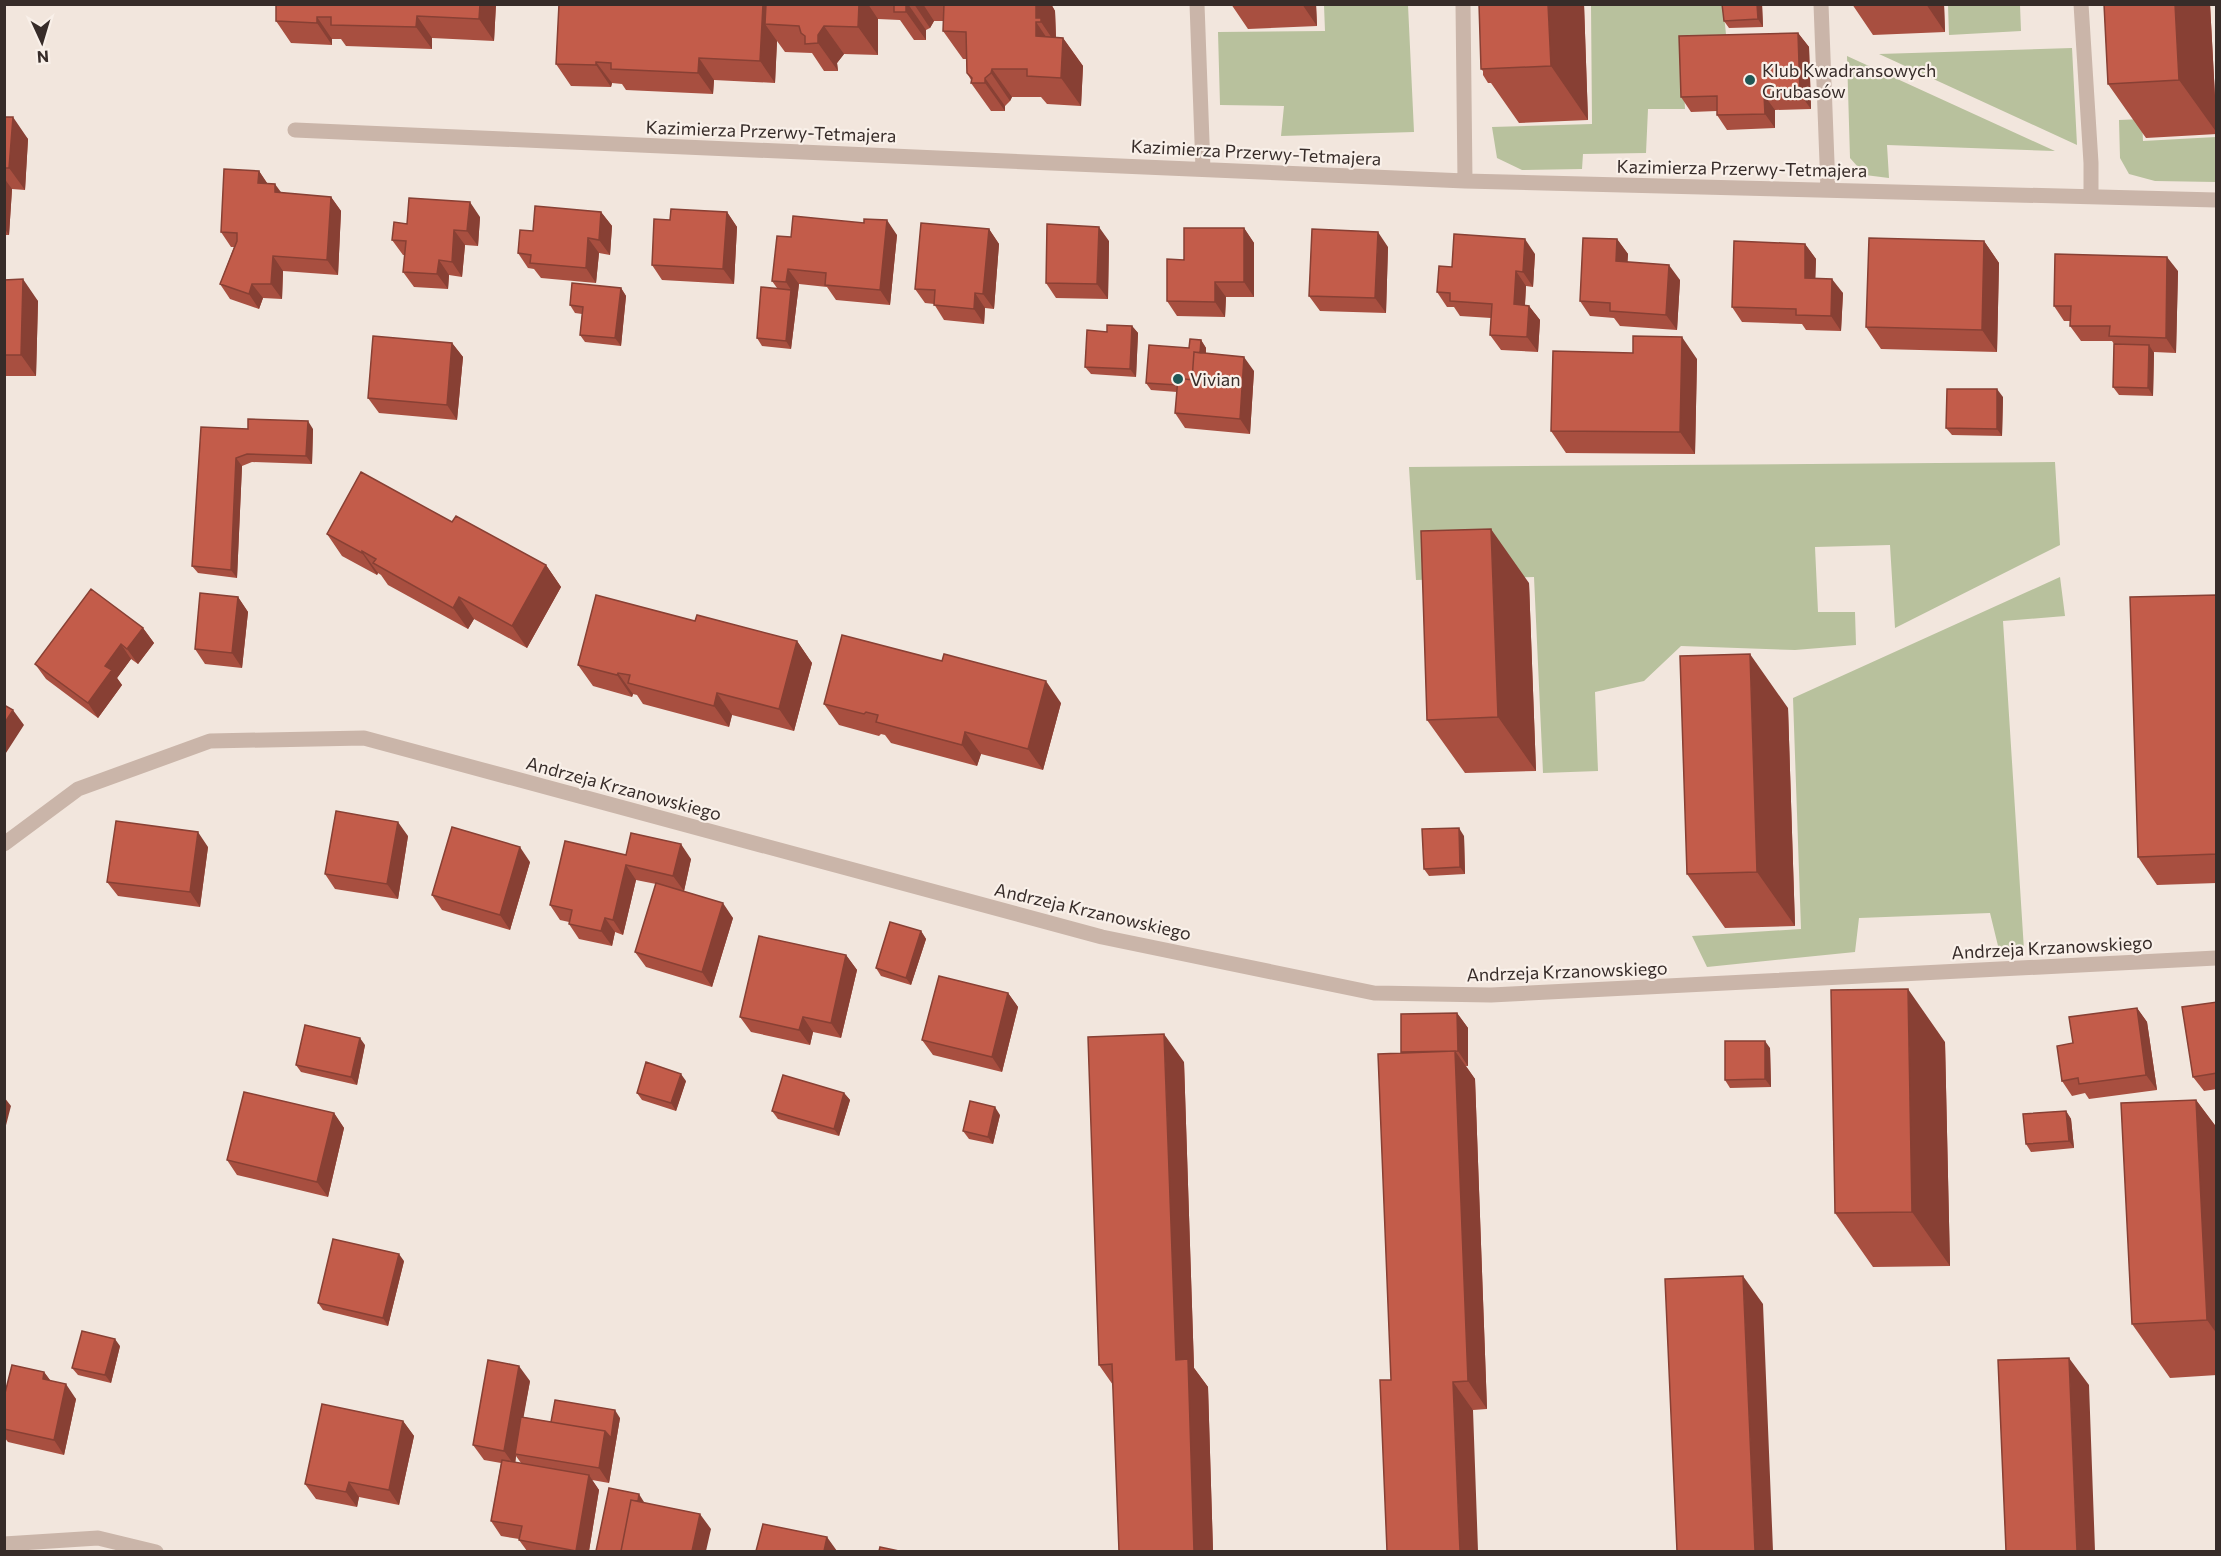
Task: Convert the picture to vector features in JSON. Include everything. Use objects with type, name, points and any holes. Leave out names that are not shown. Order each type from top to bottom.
[{"type":"street","points":[[1197,4],[1203,169]]},
{"type":"street","points":[[1463,4],[1465,180]]},
{"type":"street","points":[[1821,4],[1828,189]]},
{"type":"street","points":[[2081,4],[2091,195]]},
{"type":"street","name":"Kazimierza Przerwy-Tetmajera","points":[[295,130],[1465,180],[2217,200]]},
{"type":"street","name":"Andrzeja Krzanowskiego","points":[[4,844],[78,789],[210,741],[364,738],[1101,937],[1374,993],[1502,994],[2217,958]]},
{"type":"street","points":[[4,1544],[98,1538],[156,1551]]},
{"type":"green space","points":[[1324,5],[1408,5],[1414,132],[1281,136],[1284,106],[1220,105],[1218,32],[1325,31]]},
{"type":"green space","points":[[1591,5],[1723,5],[1727,44],[1682,46],[1685,109],[1648,109],[1646,153],[1583,154],[1582,169],[1522,170],[1497,158],[1492,127],[1592,124]]},
{"type":"green space","points":[[1948,5],[2020,5],[2021,31],[1949,35]]},
{"type":"green space","points":[[2072,48],[2077,145],[1879,54]]},
{"type":"green space","points":[[1847,56],[2055,151],[1887,145],[1889,178],[1865,175],[1850,158]]},
{"type":"green space","points":[[2142,119],[2143,141],[2216,137],[2216,182],[2155,181],[2129,174],[2120,158],[2119,120]]},
{"type":"green space","points":[[2055,462],[2060,545],[1895,628],[1890,545],[1815,547],[1818,612],[1855,612],[1856,645],[1795,650],[1681,646],[1644,681],[1595,692],[1598,771],[1543,773],[1534,577],[1416,580],[1409,467]]},
{"type":"green space","points":[[2060,577],[2065,616],[2003,621],[2024,950],[1999,950],[1990,913],[1859,918],[1855,952],[1707,967],[1692,936],[1801,929],[1793,698]]},
{"type":"building","points":[[276,4],[480,4],[479,19],[417,16],[416,27],[331,25],[331,17],[317,17],[317,23],[276,21]]},
{"type":"building","points":[[559,4],[763,4],[760,61],[699,58],[698,73],[611,69],[611,63],[596,62],[596,65],[556,64]]},
{"type":"building","points":[[766,4],[859,4],[858,27],[824,26],[818,35],[818,43],[805,44],[805,36],[801,33],[799,26],[765,24]]},
{"type":"building","points":[[894,4],[906,4],[906,12],[894,12]]},
{"type":"building","points":[[944,4],[1036,4],[1036,18],[1041,18],[1041,22],[1036,22],[1036,36],[1063,38],[1061,78],[1027,76],[1027,69],[992,69],[985,78],[985,83],[971,83],[972,78],[967,73],[966,32],[943,31]]},
{"type":"building","points":[[1479,4],[1548,4],[1551,66],[1481,69]]},
{"type":"building","points":[[1722,4],[1757,4],[1758,19],[1724,21]]},
{"type":"building","points":[[2104,4],[2175,4],[2179,80],[2108,84]]},
{"type":"building","name":"Klub Kwadransowych Grubasów","points":[[1798,33],[1800,94],[1764,95],[1765,114],[1717,115],[1717,96],[1681,97],[1679,36]]},
{"type":"building","points":[[4,117],[13,117],[9,168],[4,168]]},
{"type":"building","points":[[224,169],[259,171],[258,183],[275,184],[275,192],[331,197],[327,260],[273,256],[271,284],[252,284],[249,294],[220,284],[237,241],[237,233],[221,232]]},
{"type":"building","points":[[409,198],[470,202],[467,231],[454,230],[452,262],[439,260],[437,274],[403,272],[406,241],[392,240],[394,222],[407,224]]},
{"type":"building","points":[[535,206],[601,212],[599,240],[588,238],[586,268],[530,263],[531,255],[518,253],[520,230],[533,231]]},
{"type":"building","points":[[671,209],[727,212],[723,269],[652,265],[654,219],[670,220]]},
{"type":"building","points":[[793,216],[864,223],[864,219],[887,220],[880,290],[825,285],[826,273],[788,269],[786,282],[772,281],[777,236],[791,237]]},
{"type":"building","points":[[921,223],[989,229],[983,294],[975,293],[974,309],[934,305],[935,290],[915,289]]},
{"type":"building","points":[[1047,224],[1099,227],[1097,284],[1046,283]]},
{"type":"building","points":[[1184,228],[1244,228],[1244,282],[1215,282],[1215,302],[1167,301],[1167,259],[1184,260]]},
{"type":"building","points":[[1312,229],[1378,232],[1375,298],[1309,296]]},
{"type":"building","points":[[1454,234],[1525,239],[1523,272],[1516,271],[1514,304],[1529,306],[1527,337],[1490,335],[1492,304],[1450,301],[1450,293],[1437,292],[1439,266],[1452,267]]},
{"type":"building","points":[[1583,238],[1617,239],[1616,261],[1669,265],[1666,315],[1610,311],[1610,303],[1580,301]]},
{"type":"building","points":[[1869,238],[1984,241],[1982,330],[1866,327]]},
{"type":"building","points":[[1734,241],[1805,244],[1805,278],[1832,279],[1831,316],[1796,315],[1796,309],[1732,307]]},
{"type":"building","points":[[2055,254],[2167,257],[2166,338],[2109,336],[2110,326],[2070,326],[2071,306],[2054,306]]},
{"type":"building","points":[[23,279],[21,355],[4,355],[4,280]]},
{"type":"building","points":[[572,283],[621,288],[615,338],[580,335],[583,307],[570,305]]},
{"type":"building","points":[[761,287],[791,290],[786,341],[757,338]]},
{"type":"building","points":[[1107,325],[1132,326],[1130,369],[1085,367],[1087,330],[1107,332]]},
{"type":"building","points":[[373,336],[452,343],[447,405],[368,398]]},
{"type":"building","points":[[1633,336],[1682,337],[1680,432],[1551,431],[1553,351],[1633,353]]},
{"type":"building","points":[[1190,339],[1201,340],[1200,353],[1194,352],[1192,380],[1178,378],[1177,385],[1146,383],[1149,345],[1189,348]]},
{"type":"building","points":[[2114,344],[2149,345],[2148,388],[2113,387]]},
{"type":"building","points":[[1194,352],[1244,357],[1240,419],[1175,413],[1178,378],[1192,380]]},
{"type":"building","points":[[1947,389],[1997,389],[1997,429],[1946,428]]},
{"type":"building","points":[[248,419],[308,421],[306,456],[247,454],[236,458],[231,570],[192,566],[201,427],[248,429]]},
{"type":"building","points":[[361,472],[452,522],[456,516],[546,565],[512,626],[459,597],[453,608],[373,563],[376,559],[327,534]]},
{"type":"building","points":[[1491,529],[1498,717],[1427,720],[1421,531]]},
{"type":"building","points":[[91,589],[143,628],[127,649],[121,644],[105,666],[112,670],[88,703],[35,664]]},
{"type":"building","points":[[200,593],[238,597],[232,653],[195,649]]},
{"type":"building","points":[[596,595],[695,621],[697,615],[797,641],[779,709],[717,693],[714,706],[628,683],[630,675],[618,673],[617,675],[578,665]]},
{"type":"building","points":[[2217,595],[2217,854],[2138,857],[2130,597]]},
{"type":"building","points":[[842,635],[942,661],[944,654],[1046,681],[1028,749],[965,732],[962,745],[876,722],[878,715],[866,712],[864,714],[824,704]]},
{"type":"building","points":[[1750,654],[1757,872],[1687,874],[1680,656]]},
{"type":"building","points":[[4,705],[13,710],[4,724]]},
{"type":"building","points":[[336,811],[398,822],[387,884],[325,874]]},
{"type":"building","points":[[116,821],[198,832],[190,892],[107,882]]},
{"type":"building","points":[[452,827],[520,847],[500,915],[432,895]]},
{"type":"building","points":[[1459,828],[1460,867],[1424,869],[1422,829]]},
{"type":"building","points":[[631,833],[681,844],[673,876],[626,865],[613,920],[605,918],[601,931],[569,924],[572,910],[550,905],[565,841],[626,855]]},
{"type":"building","points":[[656,883],[723,903],[702,972],[635,952]]},
{"type":"building","points":[[890,922],[921,931],[906,978],[876,968]]},
{"type":"building","points":[[759,936],[846,955],[831,1023],[803,1017],[799,1030],[740,1017]]},
{"type":"building","points":[[939,976],[1008,993],[992,1057],[922,1040]]},
{"type":"building","points":[[1908,989],[1912,1212],[1835,1213],[1831,990]]},
{"type":"building","points":[[2217,1002],[2217,1073],[2193,1077],[2182,1007]]},
{"type":"building","points":[[2137,1008],[2146,1075],[2079,1084],[2078,1078],[2062,1081],[2057,1046],[2073,1043],[2069,1017]]},
{"type":"building","points":[[1457,1013],[1458,1051],[1401,1052],[1401,1014]]},
{"type":"building","points":[[305,1025],[360,1038],[351,1077],[296,1065]]},
{"type":"building","points":[[1164,1034],[1176,1360],[1188,1359],[1194,1551],[1119,1551],[1112,1364],[1099,1365],[1088,1037]]},
{"type":"building","points":[[1725,1041],[1765,1041],[1765,1079],[1725,1080]]},
{"type":"building","points":[[1455,1051],[1468,1381],[1453,1382],[1460,1551],[1387,1551],[1380,1380],[1391,1380],[1378,1054]]},
{"type":"building","points":[[646,1062],[681,1074],[671,1103],[637,1093]]},
{"type":"building","points":[[783,1075],[844,1093],[834,1129],[772,1111]]},
{"type":"building","points":[[244,1092],[334,1113],[317,1182],[227,1160]]},
{"type":"building","points":[[2196,1100],[2207,1320],[2132,1324],[2121,1103]]},
{"type":"building","points":[[970,1101],[995,1107],[988,1137],[963,1131]]},
{"type":"building","points":[[2066,1111],[2069,1141],[2026,1144],[2023,1114]]},
{"type":"building","points":[[333,1239],[399,1254],[383,1318],[318,1303]]},
{"type":"building","points":[[1743,1276],[1755,1551],[1677,1551],[1665,1279]]},
{"type":"building","points":[[82,1331],[115,1339],[105,1375],[72,1368]]},
{"type":"building","points":[[2069,1358],[2077,1551],[2006,1551],[1998,1360]]},
{"type":"building","points":[[488,1360],[519,1366],[504,1451],[473,1445]]},
{"type":"building","points":[[12,1365],[44,1372],[43,1379],[66,1384],[54,1440],[4,1429],[4,1397]]},
{"type":"building","points":[[555,1400],[615,1410],[611,1438],[605,1431],[551,1422]]},
{"type":"building","points":[[322,1404],[403,1421],[389,1490],[349,1482],[346,1492],[305,1484]]},
{"type":"building","points":[[521,1417],[605,1431],[599,1468],[515,1454]]},
{"type":"building","points":[[502,1460],[589,1475],[576,1551],[519,1540],[522,1526],[491,1521]]},
{"type":"building","points":[[609,1488],[639,1494],[638,1501],[631,1500],[621,1551],[596,1551]]},
{"type":"building","points":[[631,1500],[700,1514],[692,1551],[621,1551]]},
{"type":"building","points":[[763,1524],[827,1537],[824,1551],[756,1551]]},
{"type":"building","points":[[880,1547],[899,1551],[879,1551]]},
{"type":"place","name":"Klub Kwadransowych Grubasów","points":[[1750,80]]},
{"type":"place","name":"Vivian","points":[[1178,379]]}]
